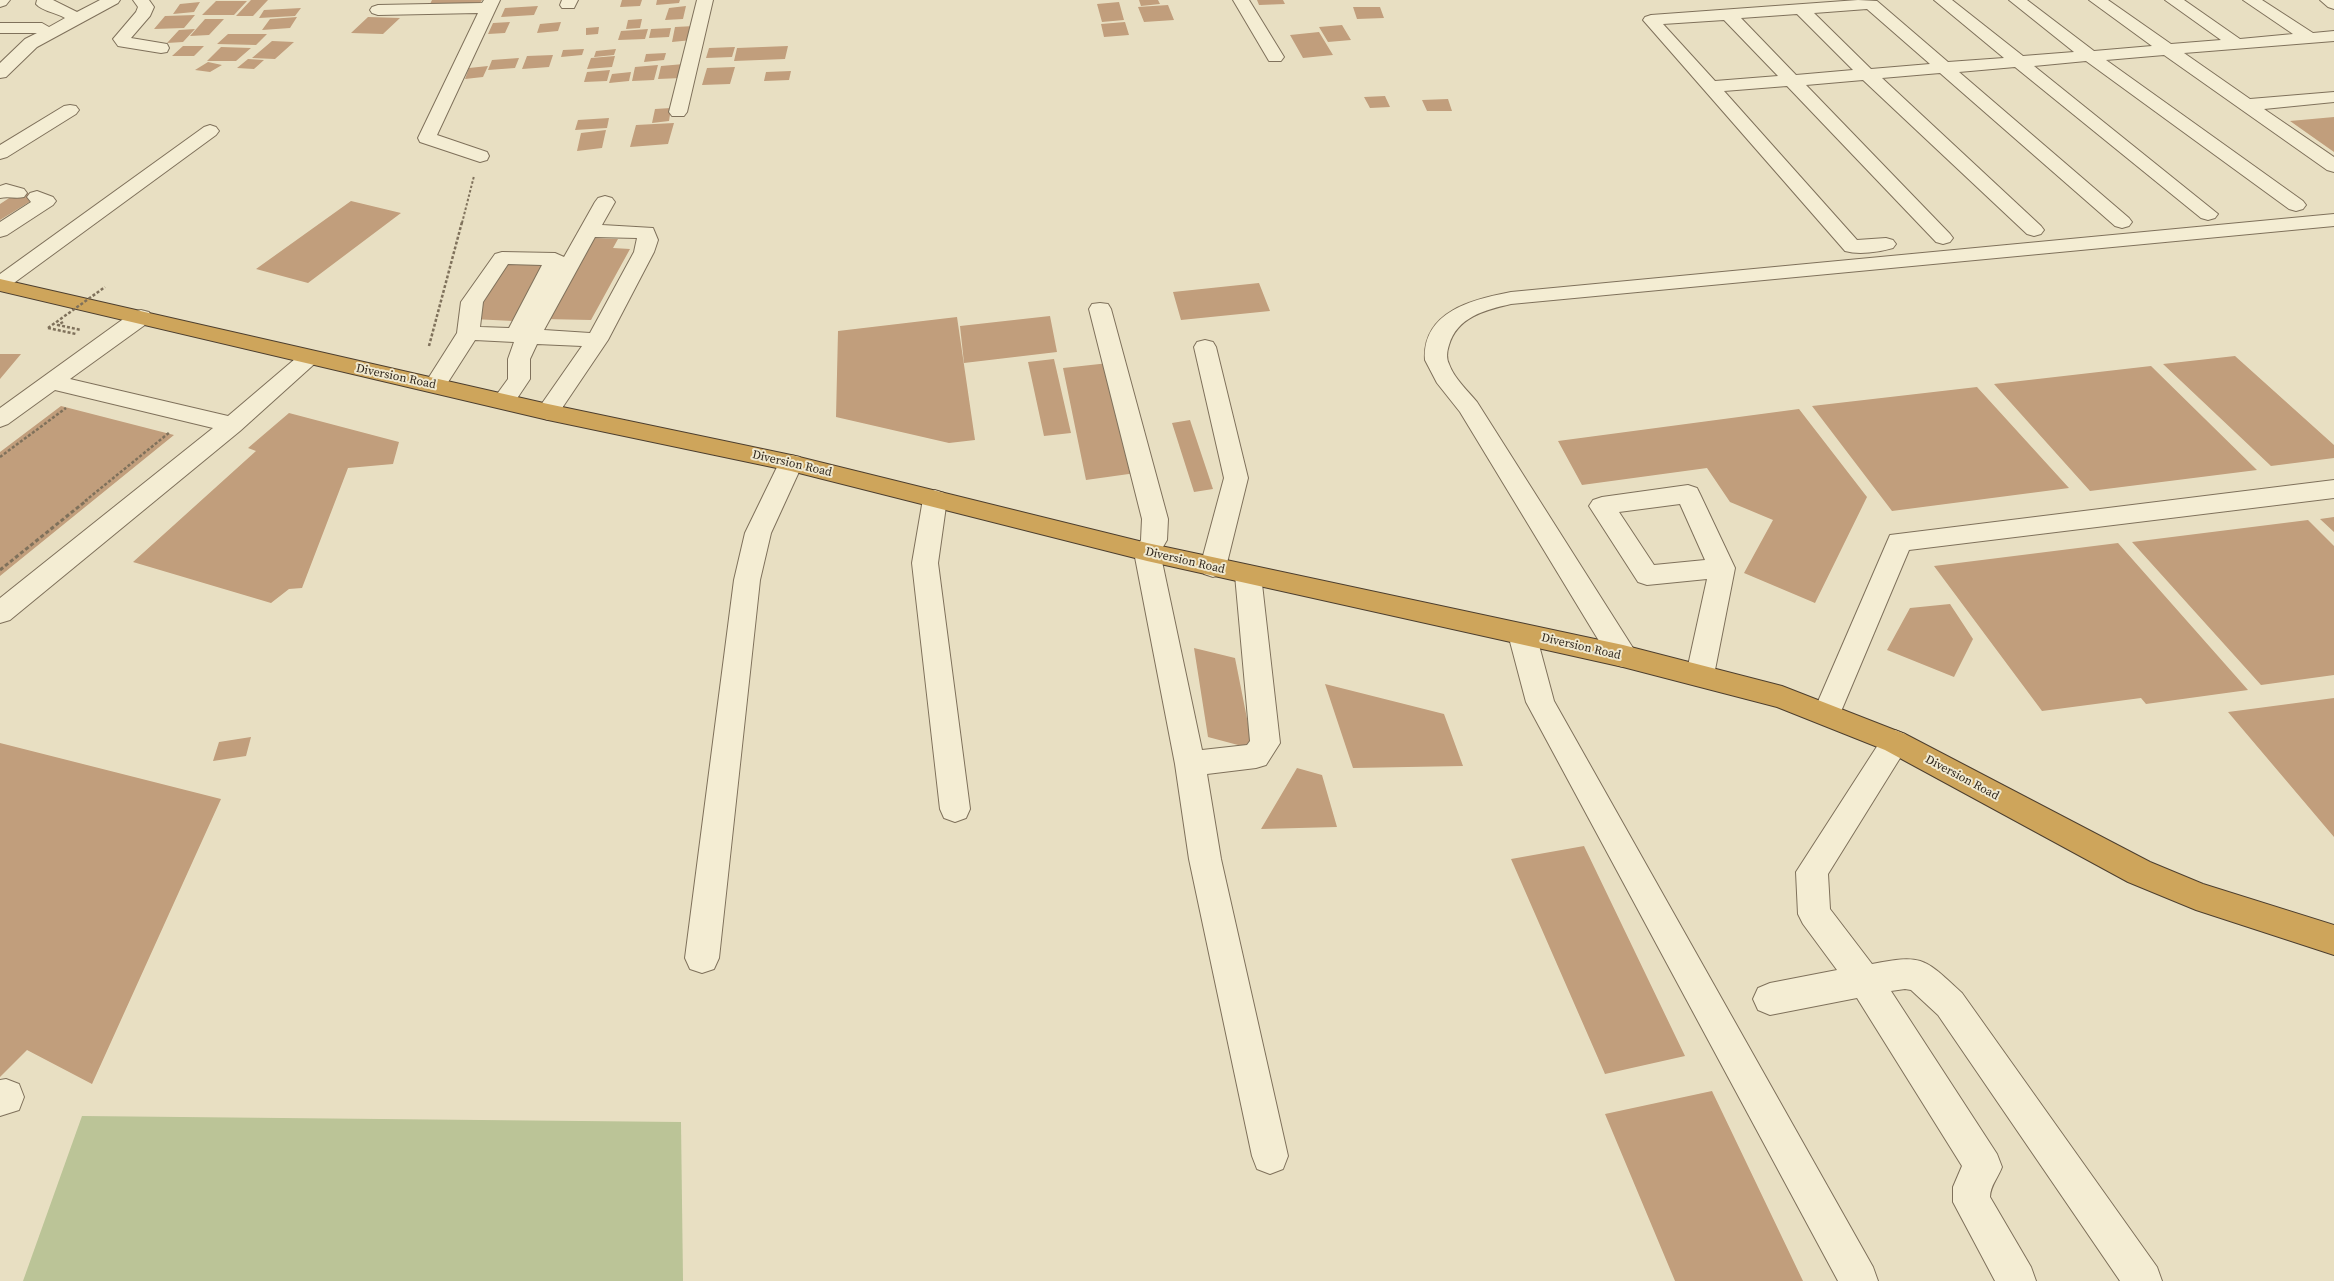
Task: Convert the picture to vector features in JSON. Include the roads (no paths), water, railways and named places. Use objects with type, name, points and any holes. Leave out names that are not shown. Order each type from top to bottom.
[{"type":"highway","name":"Diversion Road","points":[[0,285],[548,412],[791,462],[1248,576],[1623,656],[1782,696],[1895,742],[2139,872],[2196,896],[2334,940]]},
{"type":"street","points":[[45,0],[44,4],[61,9],[78,19]]},
{"type":"street","points":[[0,73],[31,43],[112,0]]},
{"type":"street","points":[[141,0],[146,7],[144,13],[121,39],[124,42],[160,48]]},
{"type":"street","points":[[678,112],[706,0]]},
{"type":"street","points":[[1241,0],[1275,57]]},
{"type":"street","points":[[1942,0],[2208,214]]},
{"type":"street","points":[[2018,0],[2090,56],[2296,205]]},
{"type":"street","points":[[2096,0],[2334,166]]},
{"type":"street","points":[[2173,0],[2237,44]]},
{"type":"street","points":[[2251,0],[2310,38]]},
{"type":"street","points":[[2328,0],[2334,4]]},
{"type":"street","points":[[1728,14],[1791,80],[1934,239],[1852,247],[1651,20],[1868,2],[2122,222]]},
{"type":"street","points":[[378,10],[489,4],[473,43],[427,138],[480,156]]},
{"type":"street","points":[[1801,9],[1867,74],[2034,230]]},
{"type":"street","points":[[0,28],[42,28],[47,35]]},
{"type":"street","points":[[1712,87],[2334,36]]},
{"type":"street","points":[[2246,106],[2334,97]]},
{"type":"street","points":[[0,153],[70,110]]},
{"type":"street","points":[[0,285],[210,131]]},
{"type":"street","points":[[0,231],[46,201],[36,198]]},
{"type":"street","points":[[522,336],[605,202]]},
{"type":"street","points":[[2267,208],[2315,204]]},
{"type":"street","points":[[2180,216],[2228,212]]},
{"type":"street","points":[[2093,224],[2141,220]]},
{"type":"street","points":[[1623,656],[1469,407],[1440,369],[1436,359],[1439,340],[1455,316],[1489,303],[1511,298],[2334,220]]},
{"type":"street","points":[[2007,232],[2054,228]]},
{"type":"street","points":[[548,412],[597,340],[644,252],[648,240],[646,232],[588,231]]},
{"type":"street","points":[[434,385],[450,364],[468,333],[472,302],[502,258],[555,259],[522,336],[519,379],[504,401]]},
{"type":"street","points":[[1100,309],[1155,519],[1154,540],[1147,552],[1190,764],[1205,859],[1270,1156]]},
{"type":"street","points":[[0,419],[141,317]]},
{"type":"street","points":[[468,333],[597,340]]},
{"type":"street","points":[[1204,347],[1236,478],[1229,511],[1212,567]]},
{"type":"street","points":[[0,613],[232,425],[310,358]]},
{"type":"street","points":[[51,382],[232,425]]},
{"type":"street","points":[[702,958],[747,580],[758,533],[791,462]]},
{"type":"street","points":[[1828,714],[1899,542],[2334,489]]},
{"type":"street","points":[[1700,675],[1722,568],[1688,494],[1602,506],[1647,575],[1722,568]]},
{"type":"street","points":[[935,499],[925,563],[955,809]]},
{"type":"street","points":[[1190,764],[1256,756],[1265,743],[1248,576]]},
{"type":"street","points":[[1522,634],[1540,702],[1859,1281]]},
{"type":"street","points":[[1895,742],[1812,872],[1814,914],[1864,980],[1984,1167],[1970,1188],[1972,1202],[2018,1281]]},
{"type":"street","points":[[1770,999],[1864,980],[1904,974],[1920,976],[1944,998],[2143,1281]]}]
